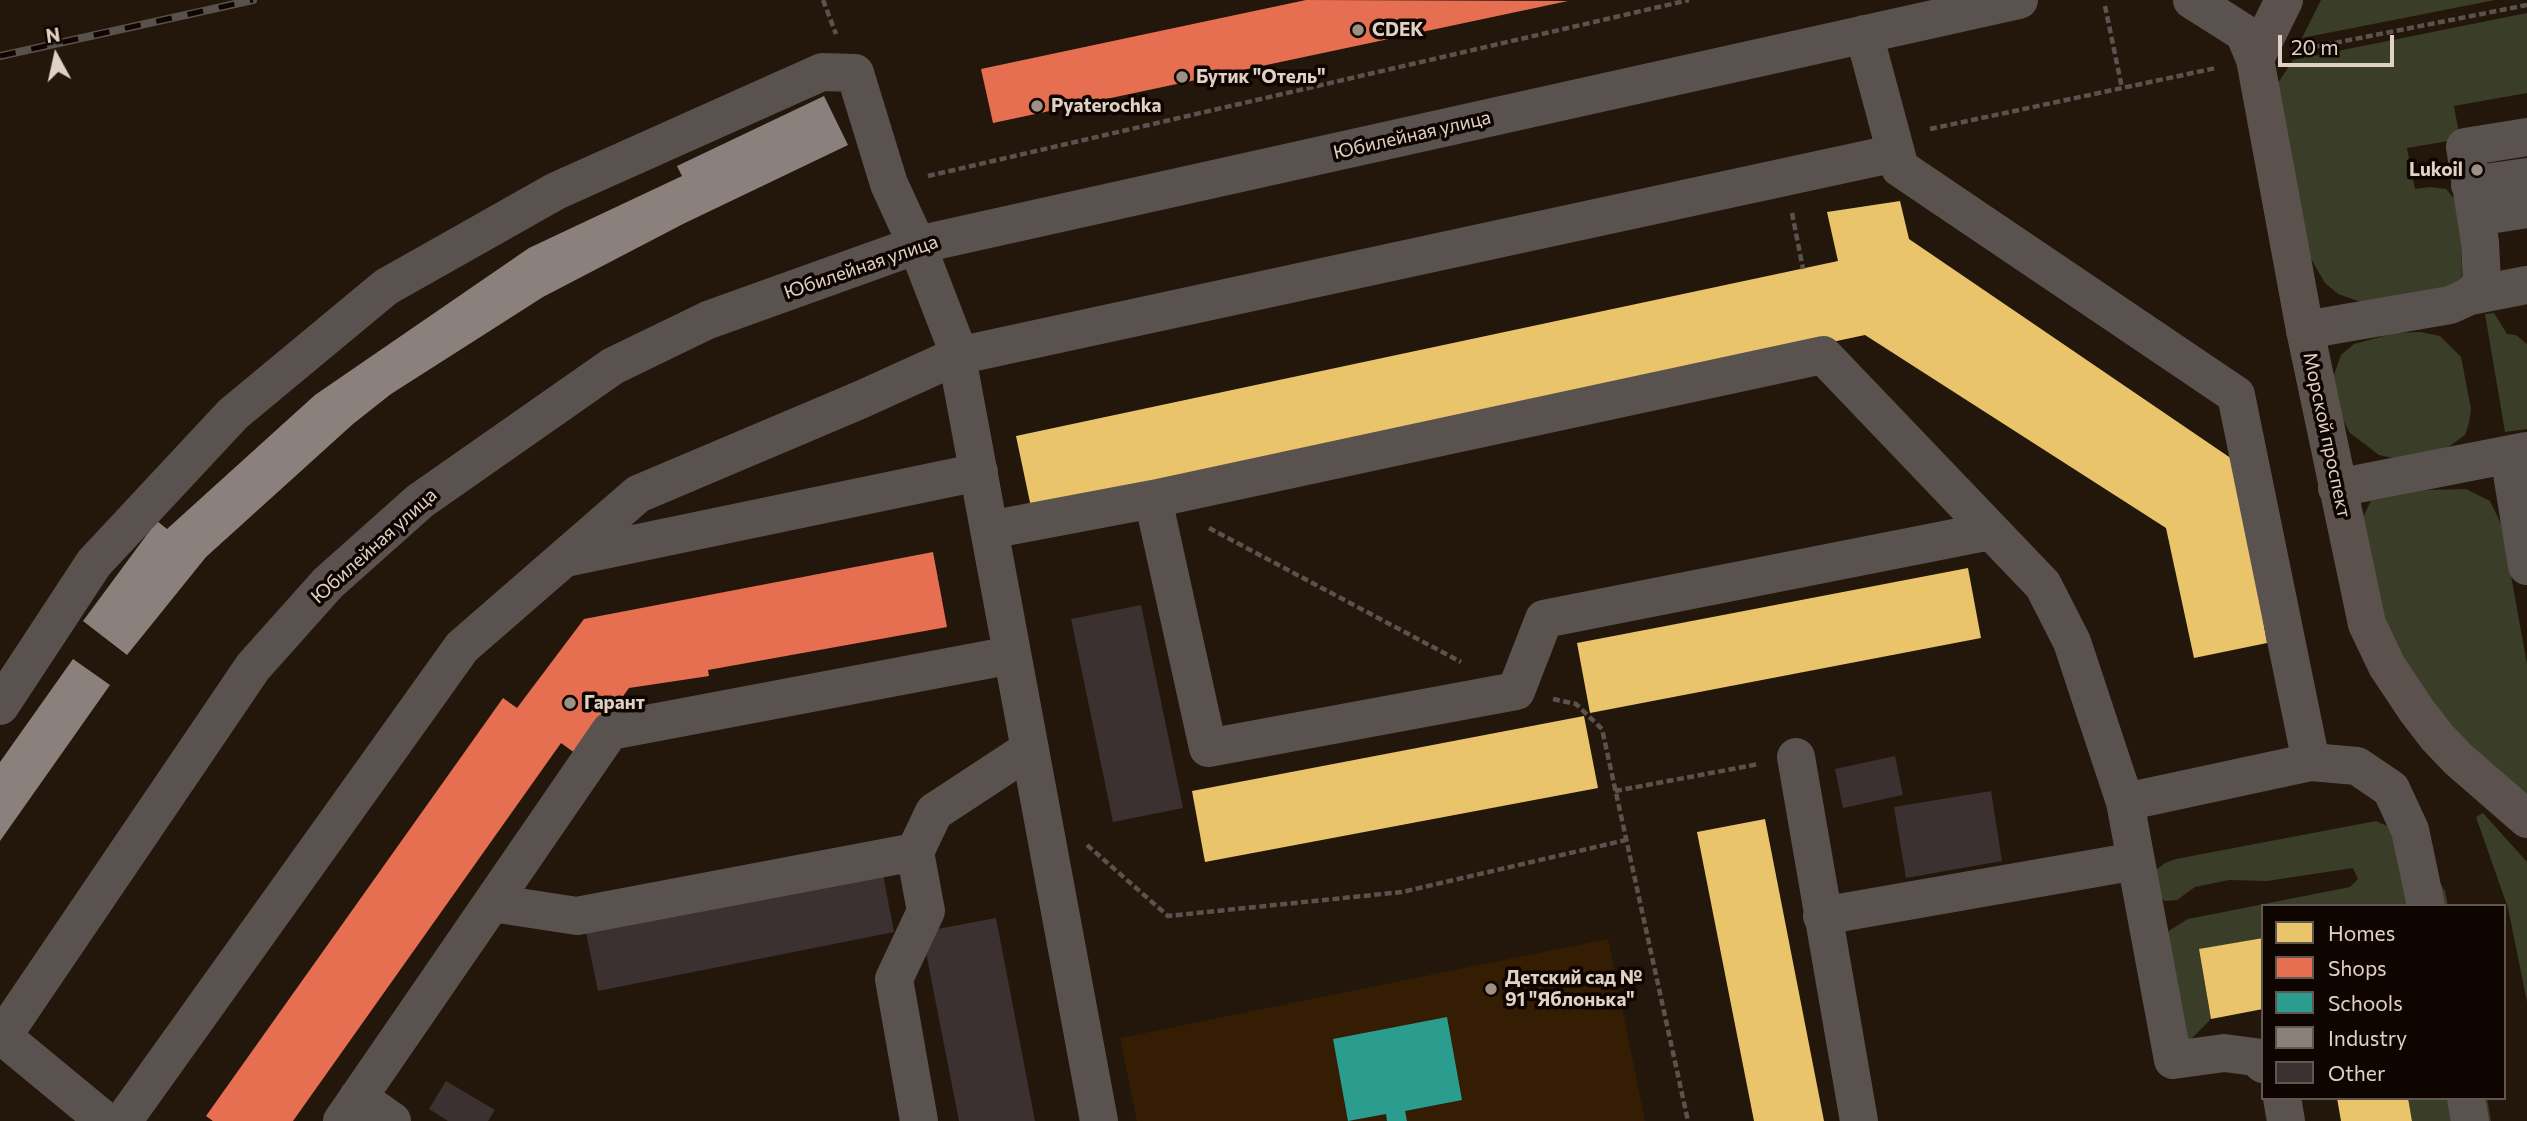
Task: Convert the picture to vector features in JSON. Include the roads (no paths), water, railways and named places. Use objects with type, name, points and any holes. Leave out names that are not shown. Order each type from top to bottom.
[{"type":"main road","points":[[2255,59],[2284,0]]},
{"type":"main road","name":"Морской проспект","points":[[2255,59],[2305,330],[2367,624],[2386,666],[2417,711],[2451,751],[2527,819]]},
{"type":"street","name":"Юбилейная улица","points":[[1,1038],[253,667],[328,583],[420,501],[613,366],[708,320],[917,245],[2019,0]]},
{"type":"street","points":[[2192,0],[2244,33],[2255,59]]},
{"type":"street","points":[[1864,34],[1900,168],[2236,395],[2311,762]]},
{"type":"street","points":[[0,706],[94,563],[233,414],[386,287],[556,191],[822,72],[855,73],[890,184],[954,341],[1099,1121]]},
{"type":"street","points":[[2470,296],[2483,284],[2480,243],[2465,147],[2527,137]]},
{"type":"street","points":[[123,1121],[461,647],[638,494],[957,356],[1896,153]]},
{"type":"street","points":[[2473,201],[2527,177]]},
{"type":"street","points":[[2473,201],[2527,209]]},
{"type":"street","points":[[2305,330],[2449,305],[2470,296],[2527,285]]},
{"type":"street","points":[[989,530],[1153,499],[1823,355],[2043,585],[2072,642],[2124,802],[2173,1060],[2224,1053],[2255,1057],[2261,1062]]},
{"type":"street","points":[[2337,488],[2518,453],[2525,546]]},
{"type":"street","points":[[564,558],[979,472]]},
{"type":"street","points":[[1153,499],[1208,748],[1516,691],[1544,619],[1990,531]]},
{"type":"street","points":[[392,1121],[350,1109],[610,731],[1012,655]]},
{"type":"street","points":[[919,1121],[894,979],[926,911],[915,852],[934,812],[1030,749]]},
{"type":"street","points":[[1796,757],[1858,1121]]},
{"type":"street","points":[[2124,802],[2311,762],[2357,766],[2392,789],[2410,831],[2426,904]]},
{"type":"street","points":[[492,903],[578,916],[915,852]]},
{"type":"street","points":[[1822,916],[2136,861]]},
{"type":"street","points":[[1,1038],[105,1121]]},
{"type":"street","points":[[2282,1100],[2286,1121]]},
{"type":"street","points":[[2466,1100],[2470,1121]]},
{"type":"railway","points":[[0,56],[253,0]]},
{"type":"place","name":"CDEK","points":[[1358,30]]},
{"type":"place","name":"Бутик \"Отель\"","points":[[1182,77]]},
{"type":"place","name":"Pyaterochka","points":[[1037,106]]},
{"type":"place","name":"Lukoil","points":[[2477,170]]},
{"type":"place","name":"Гарант","points":[[570,703]]},
{"type":"place","name":"Детский сад № 91 \"Яблонька\"","points":[[1491,989]]}]
